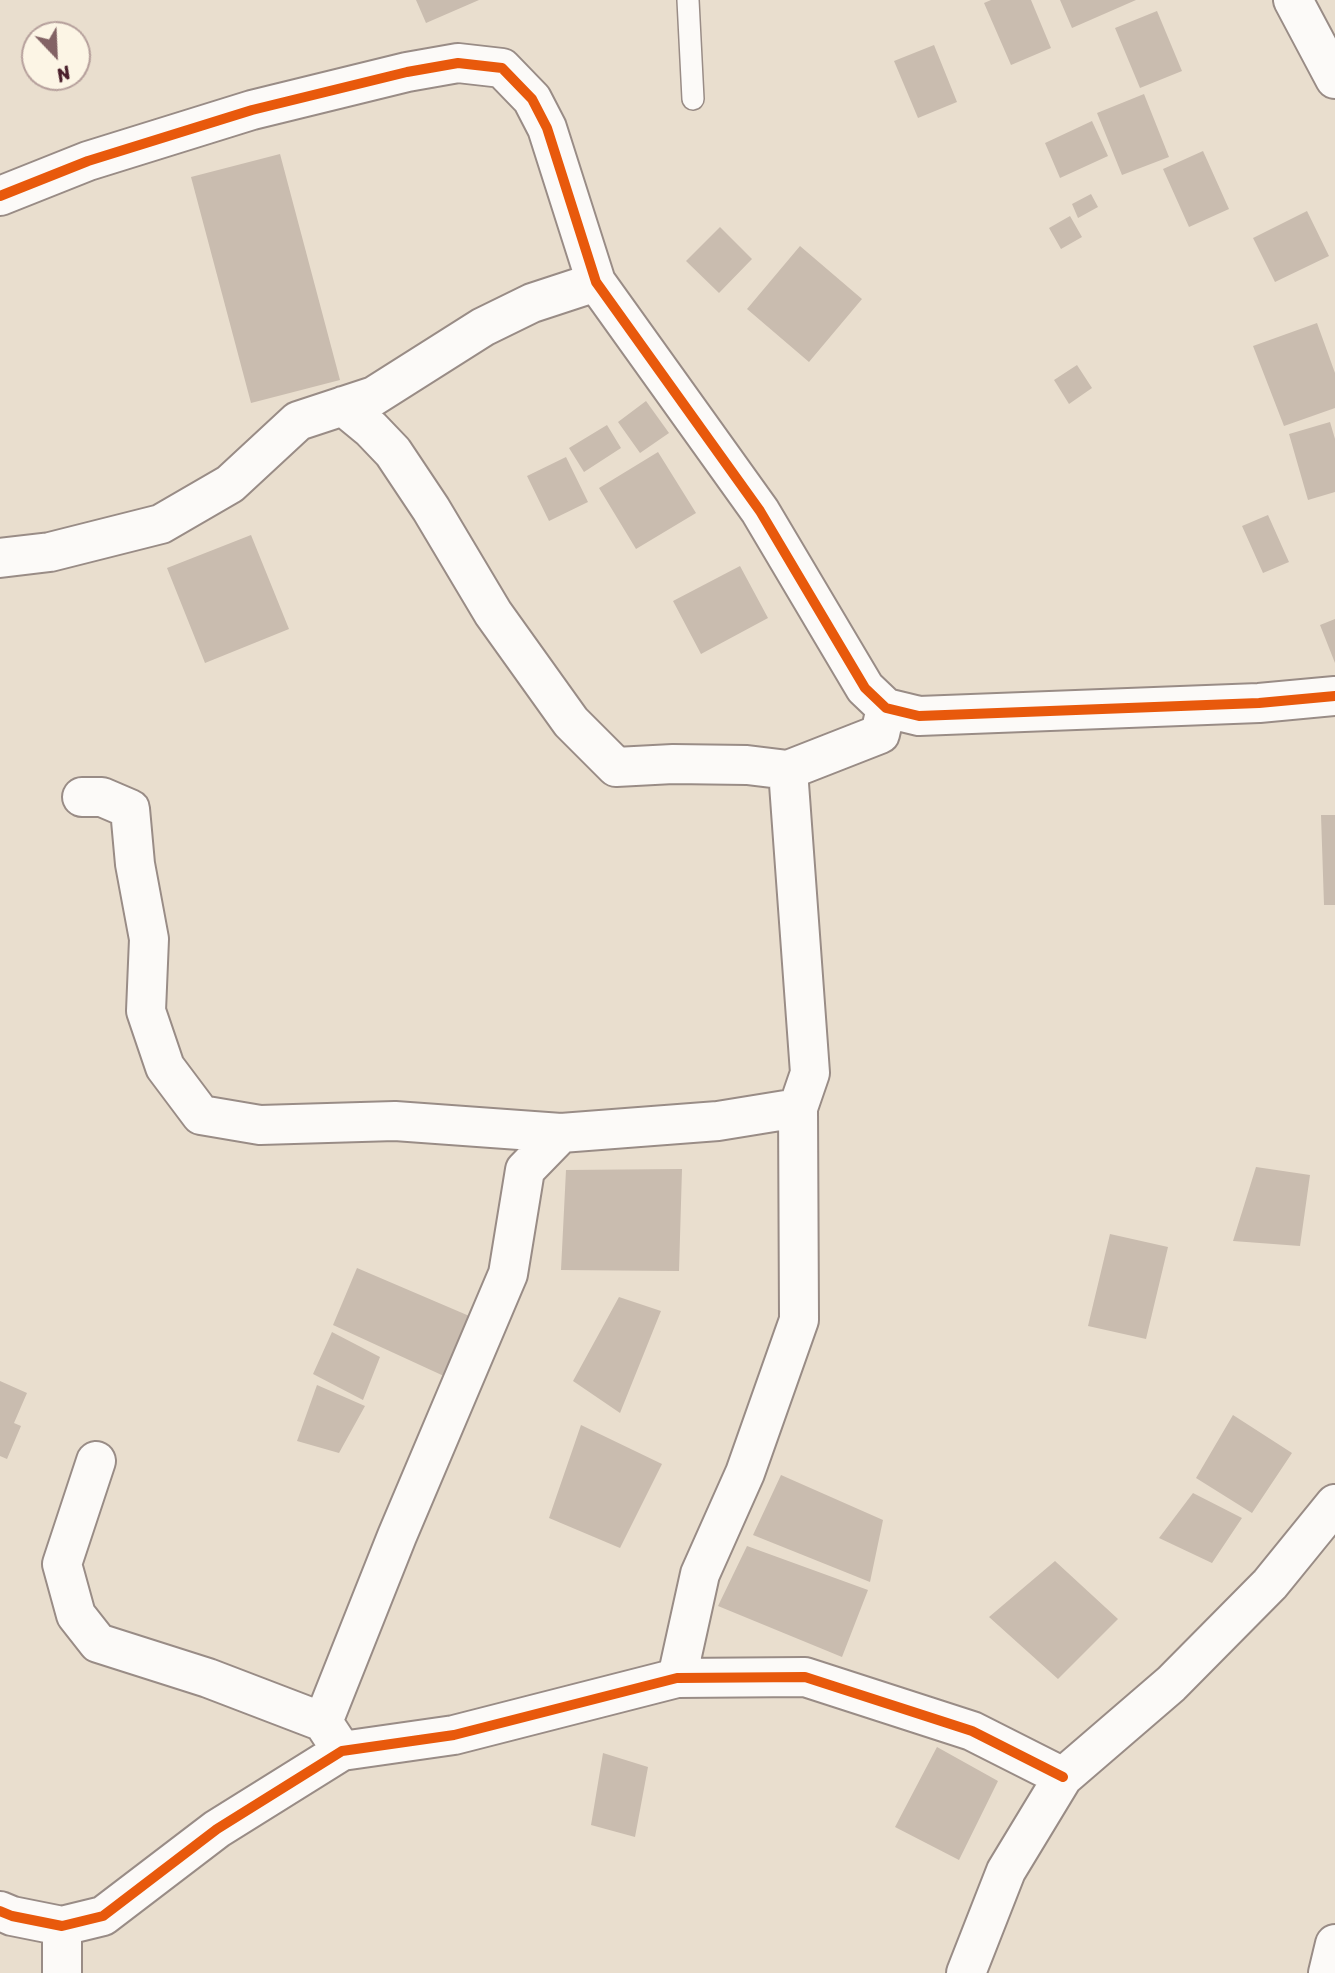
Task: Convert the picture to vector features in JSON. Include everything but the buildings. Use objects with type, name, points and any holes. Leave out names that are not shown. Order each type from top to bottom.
[{"type":"street","points":[[1293,0],[1335,79]]},
{"type":"street","points":[[0,196],[88,161],[264,107],[407,72],[458,63],[502,68],[532,99],[547,128],[596,282],[760,511],[865,688],[886,708],[919,716],[1259,704],[1335,696]]},
{"type":"street","points":[[0,558],[50,552],[161,524],[230,484],[298,421],[374,396],[484,327],[531,303],[596,282]]},
{"type":"street","points":[[343,406],[393,452],[431,509],[493,613],[571,722],[616,767],[673,764],[747,765],[788,770],[880,734],[886,708]]},
{"type":"street","points":[[677,1678],[700,1574],[745,1473],[799,1320],[798,1108],[810,1073],[788,770]]},
{"type":"street","points":[[82,797],[102,797],[130,809],[135,864],[149,939],[146,1011],[165,1067],[201,1115],[260,1125],[395,1121],[561,1133],[718,1121],[798,1108]]},
{"type":"street","points":[[0,1911],[62,1926],[103,1916],[333,1737],[397,1536],[508,1274],[525,1170],[561,1133]]},
{"type":"street","points":[[96,1461],[62,1564],[76,1615],[98,1643],[208,1678],[333,1737],[454,1735],[677,1678],[805,1676],[972,1731],[1063,1777]]},
{"type":"street","points":[[966,1973],[1006,1871],[1063,1777],[1189,1666],[1270,1584],[1335,1504]]},
{"type":"street","points":[[62,1926],[62,1973]]},
{"type":"street","points":[[1328,1973],[1335,1944]]},
{"type":"lane","points":[[688,0],[693,99]]},
{"type":"cycle path","points":[[0,196],[88,161],[252,110],[407,72],[458,63],[502,68],[532,99],[547,128],[596,282],[760,511],[865,688],[886,708],[919,716],[1259,703],[1335,696]]},
{"type":"cycle path","points":[[0,1911],[62,1926],[103,1916],[217,1829],[342,1751],[454,1735],[677,1678],[805,1677],[972,1731],[1063,1777]]}]
